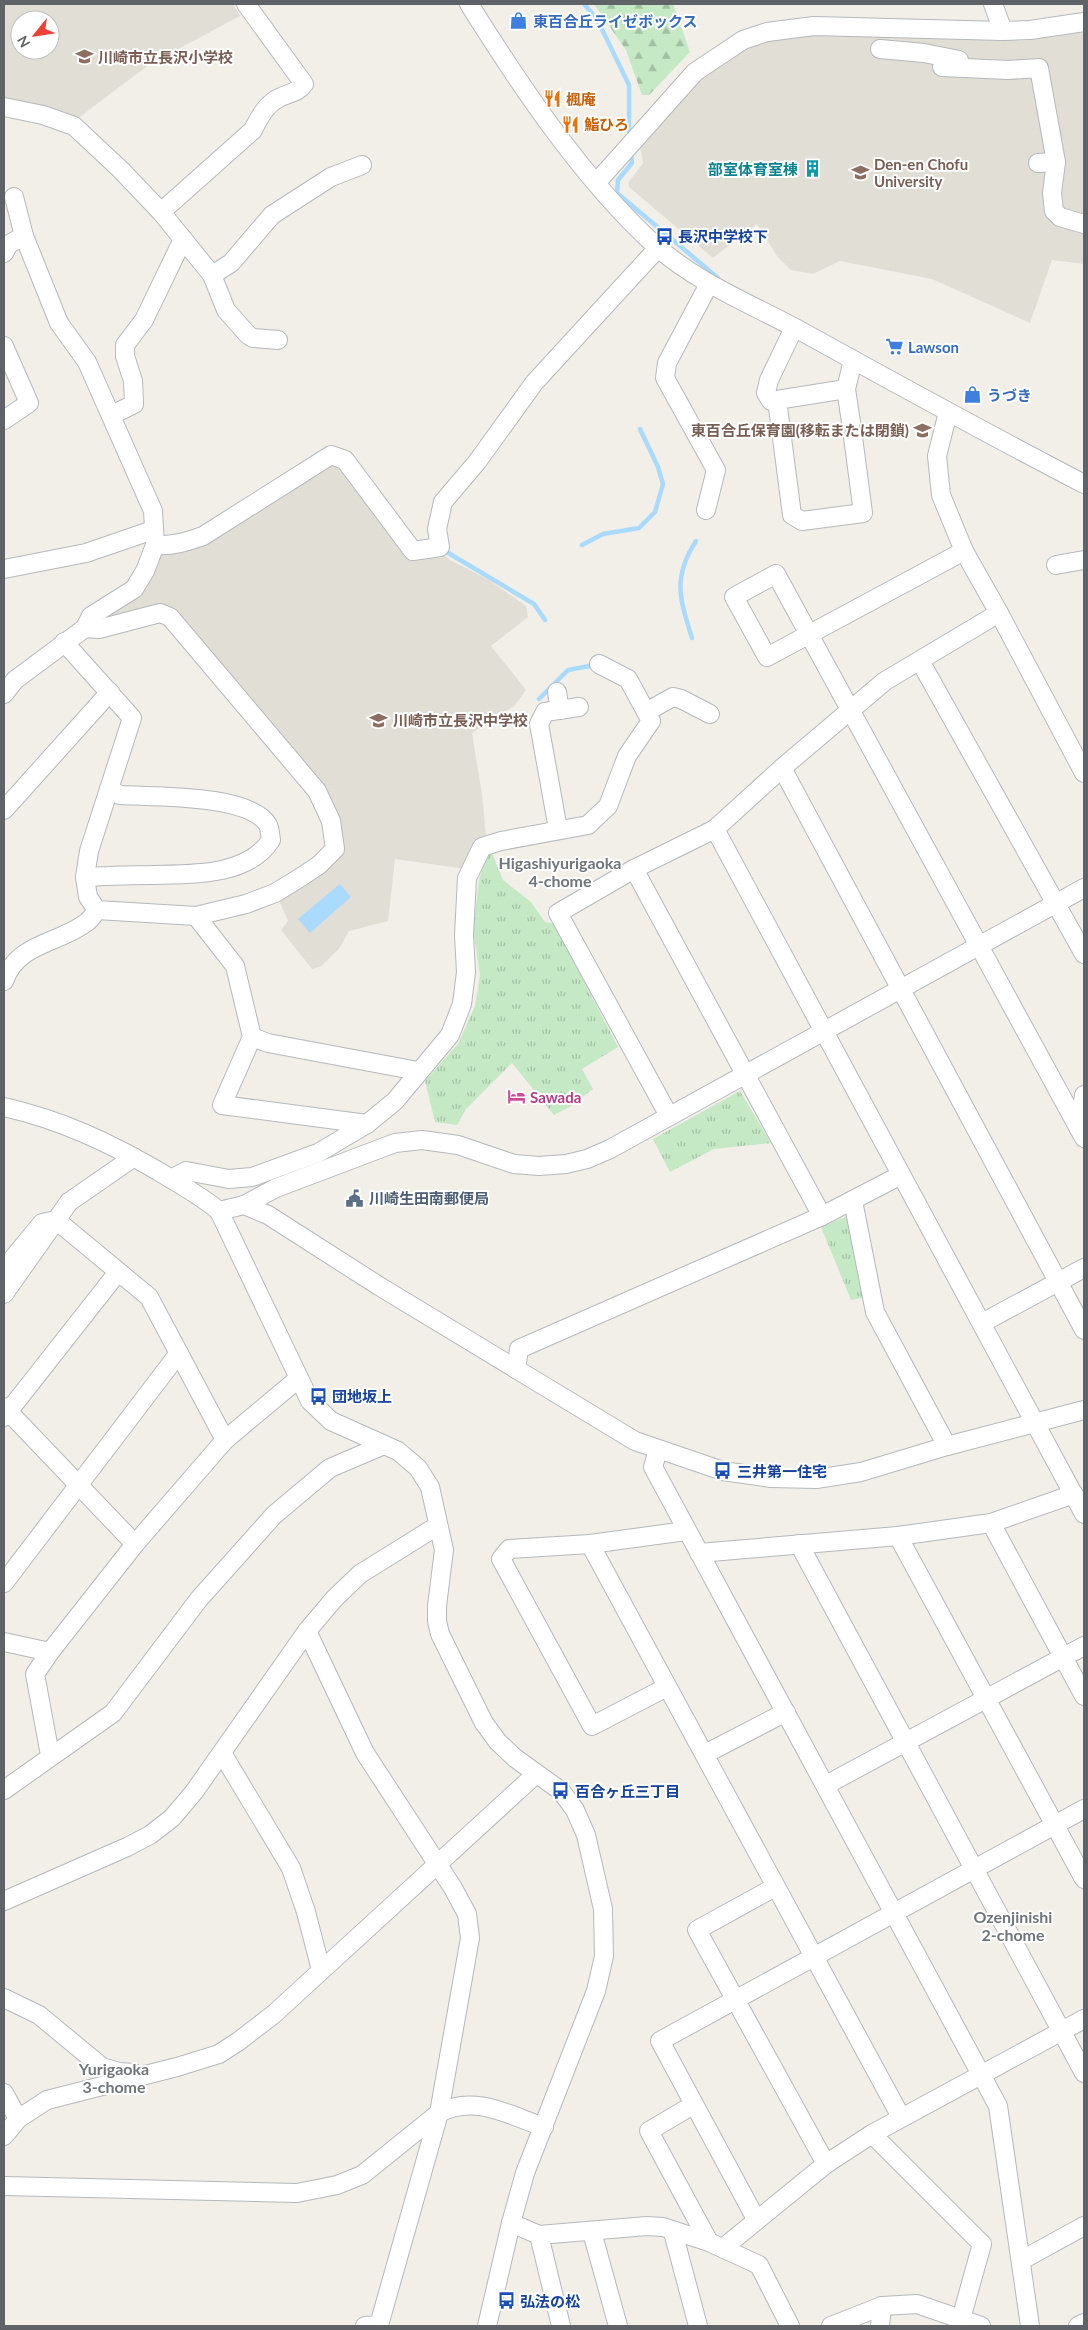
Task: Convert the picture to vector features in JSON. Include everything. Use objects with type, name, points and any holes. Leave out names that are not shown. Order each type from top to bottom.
[{"type":"street","points":[[161,212],[252,130],[263,112],[277,98],[300,89],[304,84],[246,4]]},
{"type":"street","points":[[469,4],[516,77],[554,129],[622,212],[658,248],[709,284],[794,328],[1014,449],[1084,484]]},
{"type":"street","points":[[993,4],[1003,31]]},
{"type":"street","points":[[597,182],[695,72],[743,40],[767,32],[814,26],[1003,31],[1030,30],[1084,22]]},
{"type":"street","points":[[880,49],[924,53],[973,63],[979,68]]},
{"type":"street","points":[[942,67],[1039,68],[1056,162],[1052,193],[1054,211],[1060,217],[1084,224]]},
{"type":"street","points":[[4,107],[42,115],[74,126],[121,170],[161,212],[212,275],[226,310],[248,336],[278,340]]},
{"type":"street","points":[[1038,163],[1056,162]]},
{"type":"street","points":[[212,275],[231,263],[272,215],[331,177],[362,165]]},
{"type":"street","points":[[4,694],[15,680],[85,628],[91,616],[134,589],[145,571],[154,538],[153,511],[87,362],[59,323],[24,236],[14,197]]},
{"type":"street","points":[[4,253],[9,244],[24,236]]},
{"type":"street","points":[[112,415],[134,404],[133,381],[125,356],[125,346],[144,320],[183,239]]},
{"type":"street","points":[[4,569],[154,538],[176,545],[204,536],[331,455],[346,460],[413,551],[440,546],[437,529],[443,502],[477,462],[534,383],[658,248]]},
{"type":"street","points":[[706,510],[716,470],[665,378],[667,363],[709,284]]},
{"type":"street","points":[[778,403],[771,401],[766,393],[769,380],[794,328]]},
{"type":"street","points":[[4,346],[29,403],[4,420]]},
{"type":"street","points":[[846,388],[777,400],[781,474],[792,515],[802,521],[863,513],[846,388],[853,360]]},
{"type":"street","points":[[948,412],[937,456],[941,495],[964,551],[1084,773]]},
{"type":"street","points":[[964,551],[810,634],[767,657],[734,597],[776,574],[810,634],[1082,1134]]},
{"type":"street","points":[[1056,565],[1084,560]]},
{"type":"street","points":[[85,628],[99,629],[160,612],[170,617],[317,791],[331,821],[335,849],[319,865],[301,878],[275,893],[246,904],[196,916],[97,910]]},
{"type":"street","points":[[669,1116],[558,913],[634,869],[716,828],[782,768],[886,681],[999,613]]},
{"type":"street","points":[[64,642],[132,718],[89,850],[86,877],[88,896],[97,910]]},
{"type":"street","points":[[920,661],[1084,954]]},
{"type":"street","points":[[172,1179],[186,1171],[229,1179],[252,1177],[318,1153],[367,1124],[395,1101],[418,1071],[450,1035],[462,1004],[466,972],[464,935],[467,878],[482,847],[558,829],[588,825],[608,806],[627,756],[651,721],[628,679],[599,664]]},
{"type":"street","points":[[4,810],[110,692]]},
{"type":"street","points":[[557,692],[560,710]]},
{"type":"street","points":[[646,712],[673,697],[681,699],[710,714]]},
{"type":"street","points":[[558,829],[539,724],[544,712],[579,707]]},
{"type":"street","points":[[782,768],[1084,1330]]},
{"type":"street","points":[[86,877],[205,874],[232,868],[265,850],[271,840],[269,826],[258,815],[242,806],[211,800],[120,795],[109,789]]},
{"type":"street","points":[[716,828],[1084,1514]]},
{"type":"street","points":[[634,869],[822,1216]]},
{"type":"street","points":[[219,1211],[244,1205],[276,1188],[395,1143],[422,1140],[458,1145],[514,1164],[551,1166],[597,1154],[1084,888]]},
{"type":"street","points":[[4,981],[14,962],[25,952],[87,922],[97,910]]},
{"type":"street","points":[[196,916],[235,966],[252,1037],[222,1106],[367,1124]]},
{"type":"street","points":[[252,1037],[268,1043],[418,1071]]},
{"type":"street","points":[[1082,1134],[1084,1095]]},
{"type":"street","points":[[4,1107],[41,1116],[82,1131],[134,1157],[172,1179],[197,1194],[219,1211],[310,1401],[331,1421],[398,1451],[418,1468],[430,1487],[437,1526],[444,1550],[437,1606],[437,1621],[440,1634],[484,1723],[498,1742],[536,1774],[561,1791],[575,1810],[586,1835],[603,1909],[604,1956],[596,1991],[525,2173],[511,2223],[487,2326]]},
{"type":"street","points":[[4,1294],[69,1202],[134,1157]]},
{"type":"street","points":[[516,1368],[519,1349],[822,1216],[901,1175]]},
{"type":"street","points":[[853,1201],[875,1312],[947,1446]]},
{"type":"street","points":[[244,1205],[268,1215],[635,1441],[723,1471],[771,1478],[816,1479],[861,1472],[947,1446],[1084,1410]]},
{"type":"street","points":[[4,1269],[42,1223],[56,1220]]},
{"type":"street","points":[[56,1220],[149,1297],[225,1440]]},
{"type":"street","points":[[982,1323],[1084,1268]]},
{"type":"street","points":[[118,1272],[5,1412],[135,1544]]},
{"type":"street","points":[[4,1583],[179,1353]]},
{"type":"street","points":[[50,1755],[35,1674],[50,1652],[135,1544],[225,1440],[298,1379]]},
{"type":"street","points":[[4,1790],[50,1755],[113,1713],[198,1599],[274,1515],[330,1468],[384,1445]]},
{"type":"street","points":[[658,1450],[653,1468],[826,1784],[998,2106],[1022,2260],[1030,2326]]},
{"type":"street","points":[[699,1553],[898,1536],[991,1523],[1074,1494]]},
{"type":"street","points":[[991,1523],[1084,1696]]},
{"type":"street","points":[[4,1901],[127,1847],[150,1835],[172,1818],[222,1753],[307,1631],[334,1599],[360,1574],[437,1526]]},
{"type":"street","points":[[667,1687],[592,1726],[502,1559],[509,1549],[590,1544],[686,1531]]},
{"type":"street","points":[[898,1536],[1084,1879]]},
{"type":"street","points":[[590,1544],[901,2117]]},
{"type":"street","points":[[800,1544],[1084,2073]]},
{"type":"street","points":[[307,1631],[365,1753],[438,1865],[467,1914],[470,1938],[439,2113],[379,2325],[365,2326]]},
{"type":"street","points":[[4,1642],[50,1652]]},
{"type":"street","points":[[826,1784],[1084,1646]]},
{"type":"street","points":[[705,1754],[786,1712]]},
{"type":"street","points":[[222,1753],[291,1868],[306,1912],[321,1970]]},
{"type":"street","points":[[4,2136],[18,2119],[46,2100],[219,2054],[240,2041],[274,2014],[536,1774]]},
{"type":"street","points":[[756,2219],[660,2041],[1084,1809]]},
{"type":"street","points":[[775,1887],[697,1930],[826,2164]]},
{"type":"street","points":[[4,1998],[39,2015],[102,2067],[118,2072],[144,2074]]},
{"type":"street","points":[[716,2245],[756,2219],[826,2164],[872,2134],[1084,2019]]},
{"type":"street","points":[[4,2093],[18,2119]]},
{"type":"street","points":[[4,2186],[157,2188],[297,2193],[337,2185],[362,2175],[439,2113],[452,2106],[477,2104],[544,2127]]},
{"type":"street","points":[[693,2105],[649,2131],[716,2245]]},
{"type":"street","points":[[872,2134],[982,2244],[967,2304],[960,2322]]},
{"type":"street","points":[[511,2223],[539,2235],[647,2226],[663,2227],[673,2232],[716,2245],[759,2265],[790,2326]]},
{"type":"street","points":[[1022,2260],[1084,2226]]},
{"type":"street","points":[[592,2232],[618,2326]]},
{"type":"street","points":[[673,2232],[698,2326]]},
{"type":"street","points":[[539,2235],[561,2326]]},
{"type":"street","points":[[830,2326],[882,2306],[917,2304],[960,2322],[981,2326]]},
{"type":"street","points":[[880,2326],[882,2306]]},
{"type":"street","points":[[1078,2326],[1084,2323]]},
{"type":"shaded area","name":"川崎市立長沢小学校","points":[[4,4],[233,4],[240,16],[150,64],[77,119],[4,102]]},
{"type":"shaded area","name":"Den-en Chofu University","points":[[1084,32],[1084,264],[1052,260],[1030,323],[932,279],[840,261],[813,274],[791,270],[777,256],[757,224],[713,258],[629,187],[628,183],[643,163],[640,145],[703,76],[719,63],[757,42],[809,33],[999,38],[1022,41]]},
{"type":"shaded area","name":"川崎市立長沢中学校","points":[[329,464],[340,467],[407,556],[443,554],[450,560],[489,580],[526,606],[528,617],[491,646],[526,690],[514,706],[472,733],[482,794],[486,837],[466,869],[395,859],[388,921],[349,931],[339,949],[321,966],[312,969],[281,930],[288,921],[278,898],[328,863],[328,796],[172,608],[160,606],[96,622],[159,553]]},
{"type":"green space","points":[[594,4],[673,4],[690,52],[649,95],[642,95],[626,50]]},
{"type":"green space","points":[[492,853],[503,880],[531,902],[545,922],[554,924],[618,1047],[582,1069],[593,1089],[571,1106],[554,1115],[512,1063],[466,1109],[457,1125],[435,1122],[425,1081],[458,1044],[475,1006],[480,975],[473,929],[479,880],[487,854]]},
{"type":"green space","points":[[740,1091],[771,1143],[714,1149],[670,1172],[653,1139]]},
{"type":"green space","points":[[848,1216],[866,1297],[851,1300],[821,1227]]},
{"type":"water","points":[[340,884],[351,897],[310,933],[298,919]]},
{"type":"waterway","points":[[584,4],[597,19],[629,85],[629,132]]},
{"type":"waterway","points":[[631,154],[632,163],[618,180],[617,193],[718,278],[717,281]]},
{"type":"waterway","points":[[582,545],[603,534],[639,528],[655,512],[663,484],[658,467],[640,429]]},
{"type":"waterway","points":[[692,638],[684,612],[680,589],[684,566],[688,554],[696,541]]},
{"type":"waterway","points":[[445,551],[534,604],[545,620]]},
{"type":"waterway","points":[[539,699],[568,670],[595,665]]},
{"type":"place","name":"東百合丘ライゼボックス","points":[[519,21]]},
{"type":"place","name":"川崎市立長沢小学校","points":[[84,57]]},
{"type":"place","name":"楓庵","points":[[552,99]]},
{"type":"place","name":"鮨ひろ","points":[[570,124]]},
{"type":"place","name":"部室体育室棟","points":[[812,169]]},
{"type":"place","name":"Den-en Chofu University","points":[[860,173]]},
{"type":"place","name":"長沢中学校下","points":[[664,236]]},
{"type":"place","name":"Lawson","points":[[894,347]]},
{"type":"place","name":"うづき","points":[[973,395]]},
{"type":"place","name":"東百合丘保育園(移転または閉鎖)","points":[[923,430]]},
{"type":"place","name":"川崎市立長沢中学校","points":[[379,720]]},
{"type":"place","name":"Sawada","points":[[516,1097]]},
{"type":"place","name":"川崎生田南郵便局","points":[[355,1198]]},
{"type":"place","name":"団地坂上","points":[[318,1396]]},
{"type":"place","name":"三井第一住宅","points":[[723,1471]]},
{"type":"place","name":"百合ヶ丘三丁目","points":[[561,1791]]},
{"type":"place","name":"弘法の松","points":[[506,2301]]},
{"type":"district","name":"Higashiyurigaoka 4-chome","points":[[560,871]]},
{"type":"district","name":"Ozenjinishi 2-chome","points":[[1013,1925]]},
{"type":"district","name":"Yurigaoka 3-chome","points":[[114,2077]]}]
